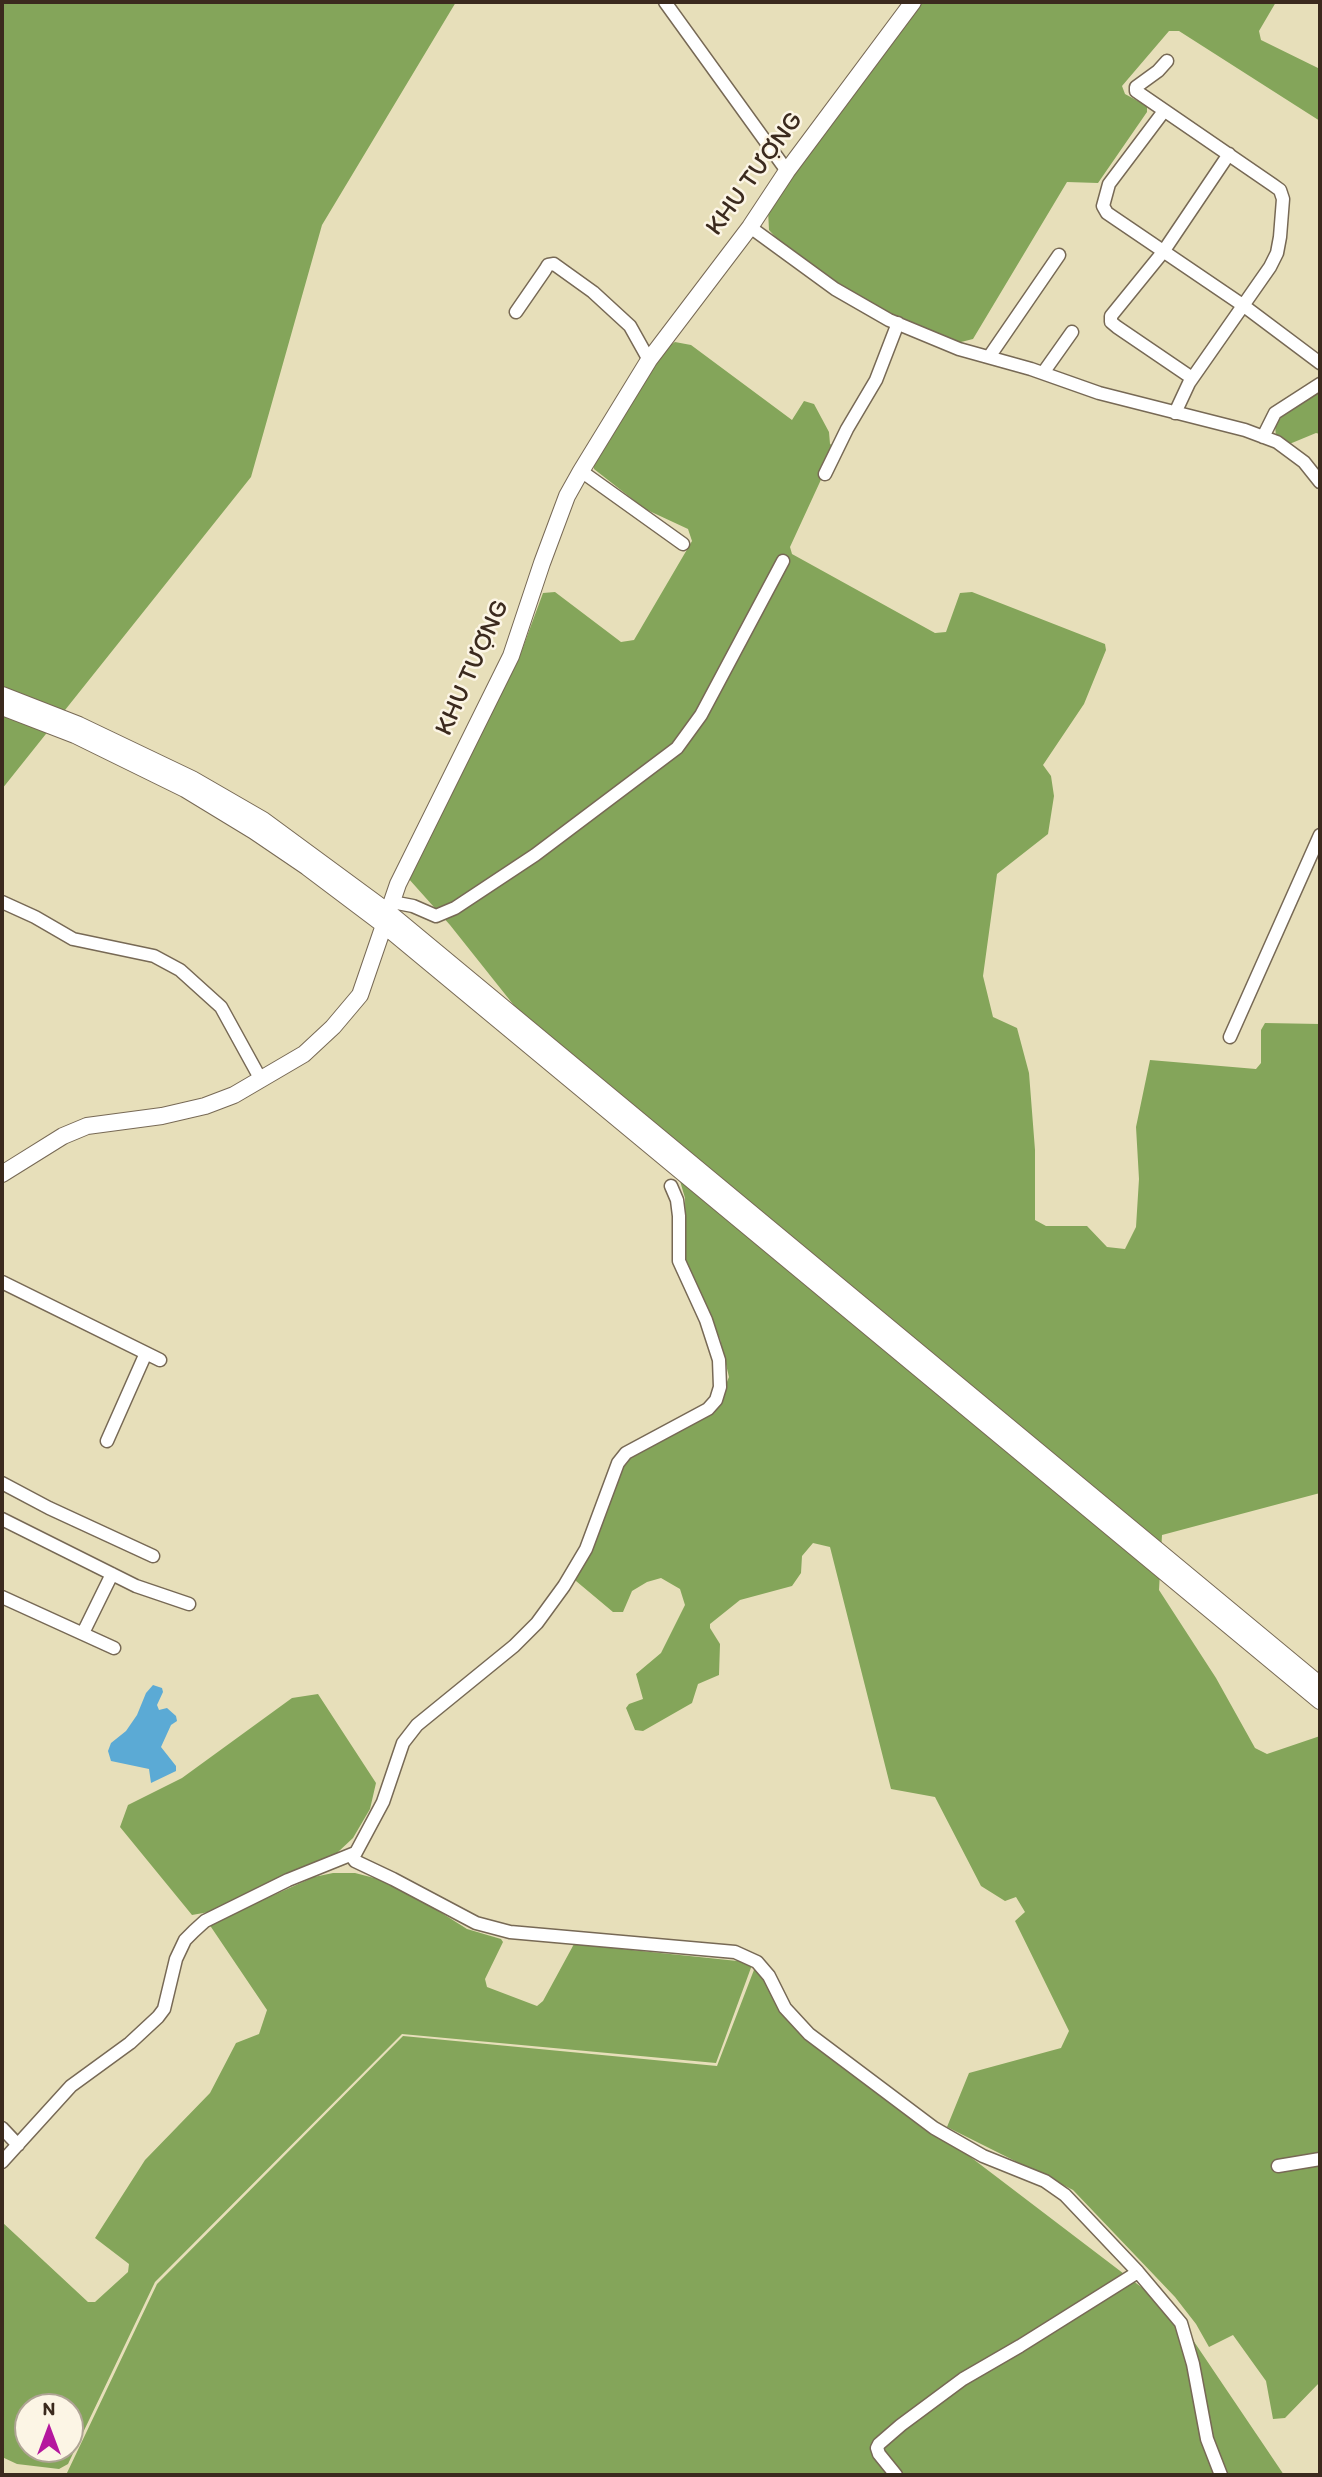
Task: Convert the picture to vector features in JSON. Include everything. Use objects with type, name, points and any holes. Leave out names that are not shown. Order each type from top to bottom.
[{"type":"main road","name":"KHU TƯỢNG","points":[[2,1174],[63,1136],[87,1126],[162,1116],[205,1106],[234,1095],[304,1054],[334,1027],[360,995],[398,884],[511,656],[542,563],[580,471],[649,360],[750,227],[787,171],[913,2]]},
{"type":"main road","points":[[2,695],[79,725],[192,779],[263,820],[388,913],[1320,1685]]},
{"type":"main road","points":[[2,707],[75,735],[185,789],[388,913],[1320,1701]]},
{"type":"street","points":[[665,2],[787,171]]},
{"type":"street","points":[[1167,61],[1136,87],[1141,95],[1280,190],[1283,199],[1277,253],[1244,306],[1192,378],[1175,413]]},
{"type":"street","points":[[1164,111],[1109,184],[1103,206],[1107,213],[1244,306],[1320,363]]},
{"type":"street","points":[[1192,378],[1111,322],[1111,316],[1163,252],[1229,154]]},
{"type":"street","points":[[750,227],[835,289],[898,323],[959,349],[1043,373],[1099,393],[1245,430],[1277,442],[1304,462],[1320,482]]},
{"type":"street","points":[[989,357],[1059,255]]},
{"type":"street","points":[[516,312],[548,265],[554,264],[593,292],[630,326],[649,360]]},
{"type":"street","points":[[825,474],[847,429],[876,380],[898,323]]},
{"type":"street","points":[[1043,373],[1072,332]]},
{"type":"street","points":[[1263,437],[1275,413],[1320,384]]},
{"type":"street","points":[[580,471],[683,544]]},
{"type":"street","points":[[388,913],[413,906],[436,916],[455,908],[535,855],[677,748],[701,715],[783,561]]},
{"type":"street","points":[[1230,1037],[1320,835]]},
{"type":"street","points":[[2,902],[73,939],[154,956],[180,970],[221,1007],[260,1078]]},
{"type":"street","points":[[671,1186],[677,1200],[679,1216],[679,1261],[706,1320],[719,1360],[720,1387],[716,1400],[708,1409],[626,1453],[618,1463],[586,1549],[564,1586],[537,1623],[514,1646],[417,1725],[403,1743],[383,1802],[353,1858],[476,1923],[510,1932],[735,1952],[757,1962],[769,1976],[785,2007],[809,2034],[934,2127],[983,2156],[1045,2181],[1065,2195],[1138,2272],[1181,2323],[1194,2364],[1207,2438],[1221,2475]]},
{"type":"street","points":[[2,1282],[160,1360]]},
{"type":"street","points":[[107,1441],[146,1353]]},
{"type":"street","points":[[2,1483],[153,1556]]},
{"type":"street","points":[[2,1519],[160,1596],[189,1604]]},
{"type":"street","points":[[83,1633],[112,1574]]},
{"type":"street","points":[[2,1597],[114,1647]]},
{"type":"street","points":[[2,2162],[71,2086],[130,2043],[158,2017],[164,2009],[176,1959],[185,1940],[205,1921],[288,1880],[355,1853]]},
{"type":"street","points":[[2,2129],[19,2145]]},
{"type":"street","points":[[1278,2166],[1320,2160]]},
{"type":"street","points":[[896,2475],[877,2448],[901,2425],[947,2389],[1138,2272]]},
{"type":"green space","points":[[2,2],[456,2],[322,225],[251,477],[2,789]]},
{"type":"green space","points":[[921,2],[1276,2],[1259,31],[1261,40],[1320,69],[1320,121],[1179,31],[1169,31],[1122,86],[1125,94],[1147,106],[1147,112],[1098,183],[1067,182],[973,339],[957,343],[900,320],[839,287],[789,252],[769,230],[768,210],[790,177]]},
{"type":"green space","points":[[675,342],[691,345],[792,420],[804,401],[814,404],[829,432],[830,444],[836,447],[790,547],[792,554],[935,633],[946,632],[960,593],[972,592],[1105,644],[1106,650],[1084,704],[1043,765],[1051,776],[1054,796],[1048,834],[997,874],[983,976],[993,1017],[1017,1028],[1029,1073],[1035,1150],[1035,1220],[1046,1226],[1087,1226],[1107,1247],[1125,1249],[1136,1227],[1139,1179],[1136,1127],[1150,1060],[1256,1069],[1261,1063],[1261,1030],[1265,1023],[1320,1024],[1320,1493],[1162,1535],[1159,1590],[1216,1678],[1255,1748],[1267,1754],[1320,1736],[1320,2382],[1285,2418],[1273,2419],[1266,2381],[1233,2335],[1209,2347],[1196,2324],[1175,2297],[1073,2190],[947,2127],[969,2073],[1061,2048],[1069,2031],[1015,1921],[1025,1912],[1016,1897],[1005,1901],[981,1886],[935,1797],[891,1789],[830,1547],[813,1543],[802,1556],[801,1573],[792,1586],[740,1600],[710,1624],[720,1644],[719,1675],[698,1684],[692,1703],[643,1731],[635,1730],[626,1708],[629,1704],[643,1699],[636,1674],[661,1653],[685,1605],[680,1589],[661,1578],[647,1582],[632,1591],[623,1612],[613,1612],[576,1581],[575,1575],[616,1473],[629,1455],[715,1411],[729,1377],[720,1339],[686,1268],[685,1198],[680,1181],[559,1062],[450,925],[408,878],[412,864],[519,658],[543,593],[555,592],[621,642],[634,640],[692,541],[688,529],[645,509],[594,469],[593,456],[669,346]]},
{"type":"green space","points":[[1320,390],[1320,434],[1316,433],[1287,445],[1276,437],[1275,425],[1287,410]]},
{"type":"green space","points":[[318,1694],[376,1783],[370,1809],[353,1838],[337,1853],[209,1912],[192,1915],[120,1827],[128,1805],[182,1778],[292,1698]]},
{"type":"green space","points":[[333,1873],[355,1873],[382,1880],[418,1898],[467,1929],[501,1939],[503,1942],[485,1979],[487,1987],[537,2006],[543,2001],[574,1944],[747,1962],[752,1965],[716,2063],[402,2034],[155,2282],[84,2431],[84,2393],[14,2393],[14,2463],[2,2457],[2,2222],[88,2302],[95,2302],[128,2272],[129,2264],[95,2238],[145,2160],[210,2093],[236,2043],[259,2034],[267,2010],[209,1924],[314,1877]]},
{"type":"green space","points":[[757,1962],[809,2034],[1174,2312],[1284,2475],[66,2475],[72,2463],[84,2463],[84,2437],[157,2284],[403,2036],[717,2066]]},
{"type":"green space","points":[[15,2463],[68,2463],[59,2469]]},
{"type":"water","points":[[153,1685],[162,1688],[163,1692],[157,1705],[159,1710],[167,1708],[176,1716],[177,1721],[171,1725],[161,1747],[176,1766],[176,1771],[151,1783],[149,1769],[111,1761],[108,1751],[111,1743],[126,1731],[137,1715],[146,1693]]}]
